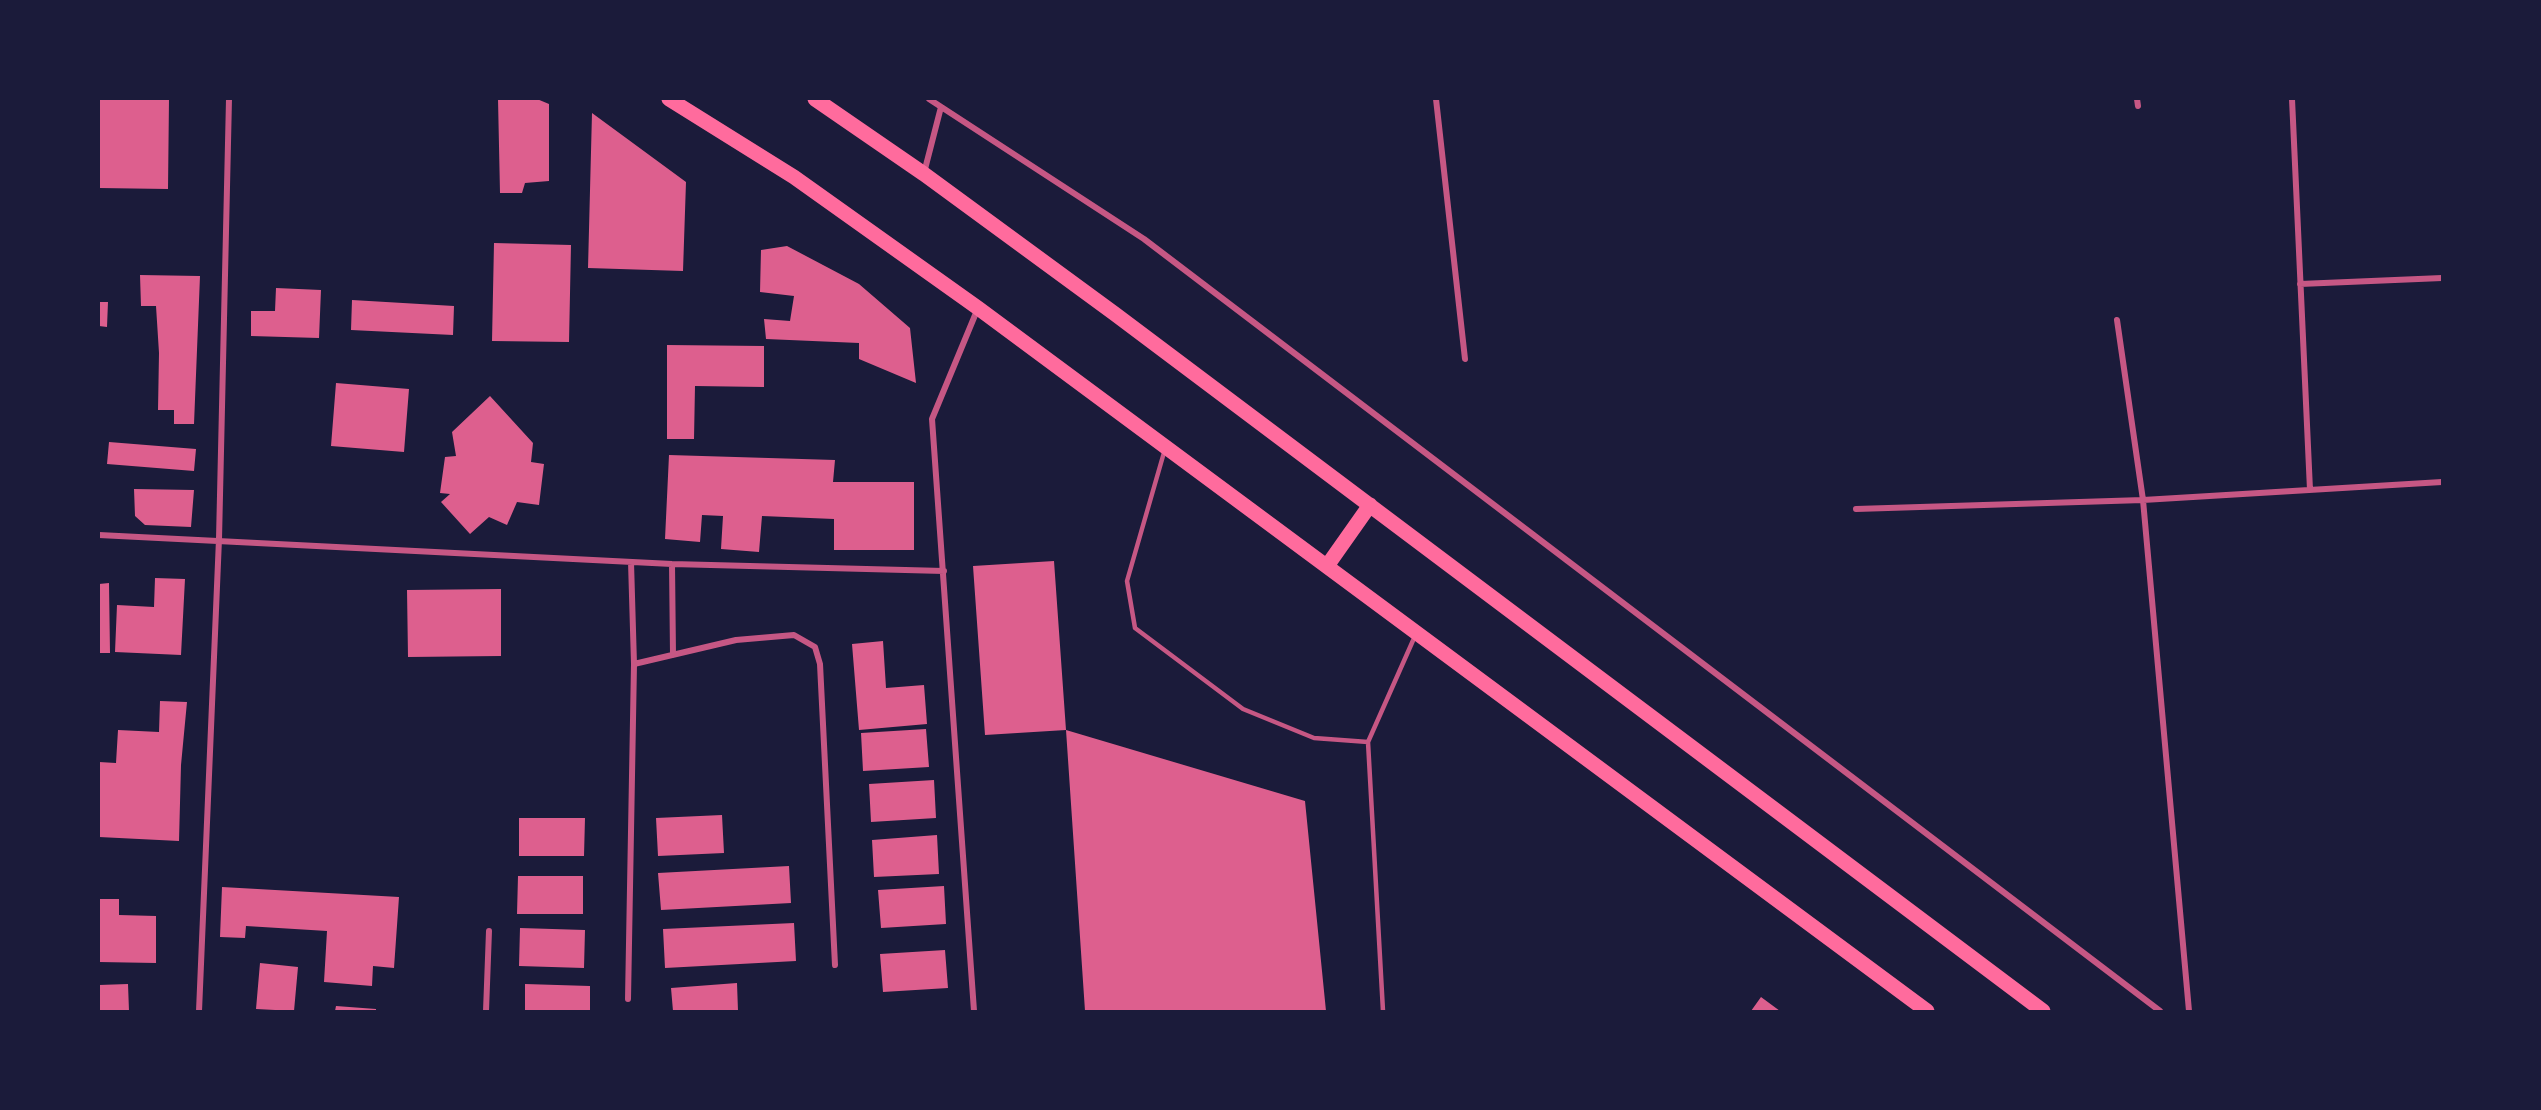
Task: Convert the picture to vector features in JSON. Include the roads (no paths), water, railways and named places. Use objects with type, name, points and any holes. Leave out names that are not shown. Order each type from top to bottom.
[{"type":"main road","points":[[669,99],[794,177],[978,308],[1927,1011]]},
{"type":"main road","points":[[815,99],[924,174],[1370,505],[2043,1011]]},
{"type":"main road","points":[[1327,566],[1370,505]]},
{"type":"street","points":[[199,1011],[219,540],[229,99]]},
{"type":"street","points":[[929,99],[1144,239],[2160,1011]]},
{"type":"street","points":[[1436,99],[1465,359]]},
{"type":"street","points":[[2292,99],[2310,490]]},
{"type":"street","points":[[924,174],[941,107]]},
{"type":"street","points":[[2300,284],[2442,278]]},
{"type":"street","points":[[975,1011],[932,419],[978,308]]},
{"type":"street","points":[[2117,320],[2143,500],[2189,1011]]},
{"type":"street","points":[[1856,509],[2143,500],[2442,482]]},
{"type":"street","points":[[99,535],[672,564],[944,571]]},
{"type":"street","points":[[628,999],[634,664],[631,562]]},
{"type":"street","points":[[672,564],[673,655]]},
{"type":"street","points":[[634,664],[736,640],[794,636],[815,647],[820,664],[836,965]]},
{"type":"street","points":[[486,1011],[489,931]]},
{"type":"lane","points":[[1166,446],[1127,580],[1135,628],[1243,710],[1314,738],[1368,742]]},
{"type":"lane","points":[[1383,1011],[1368,742],[1416,632]]}]
